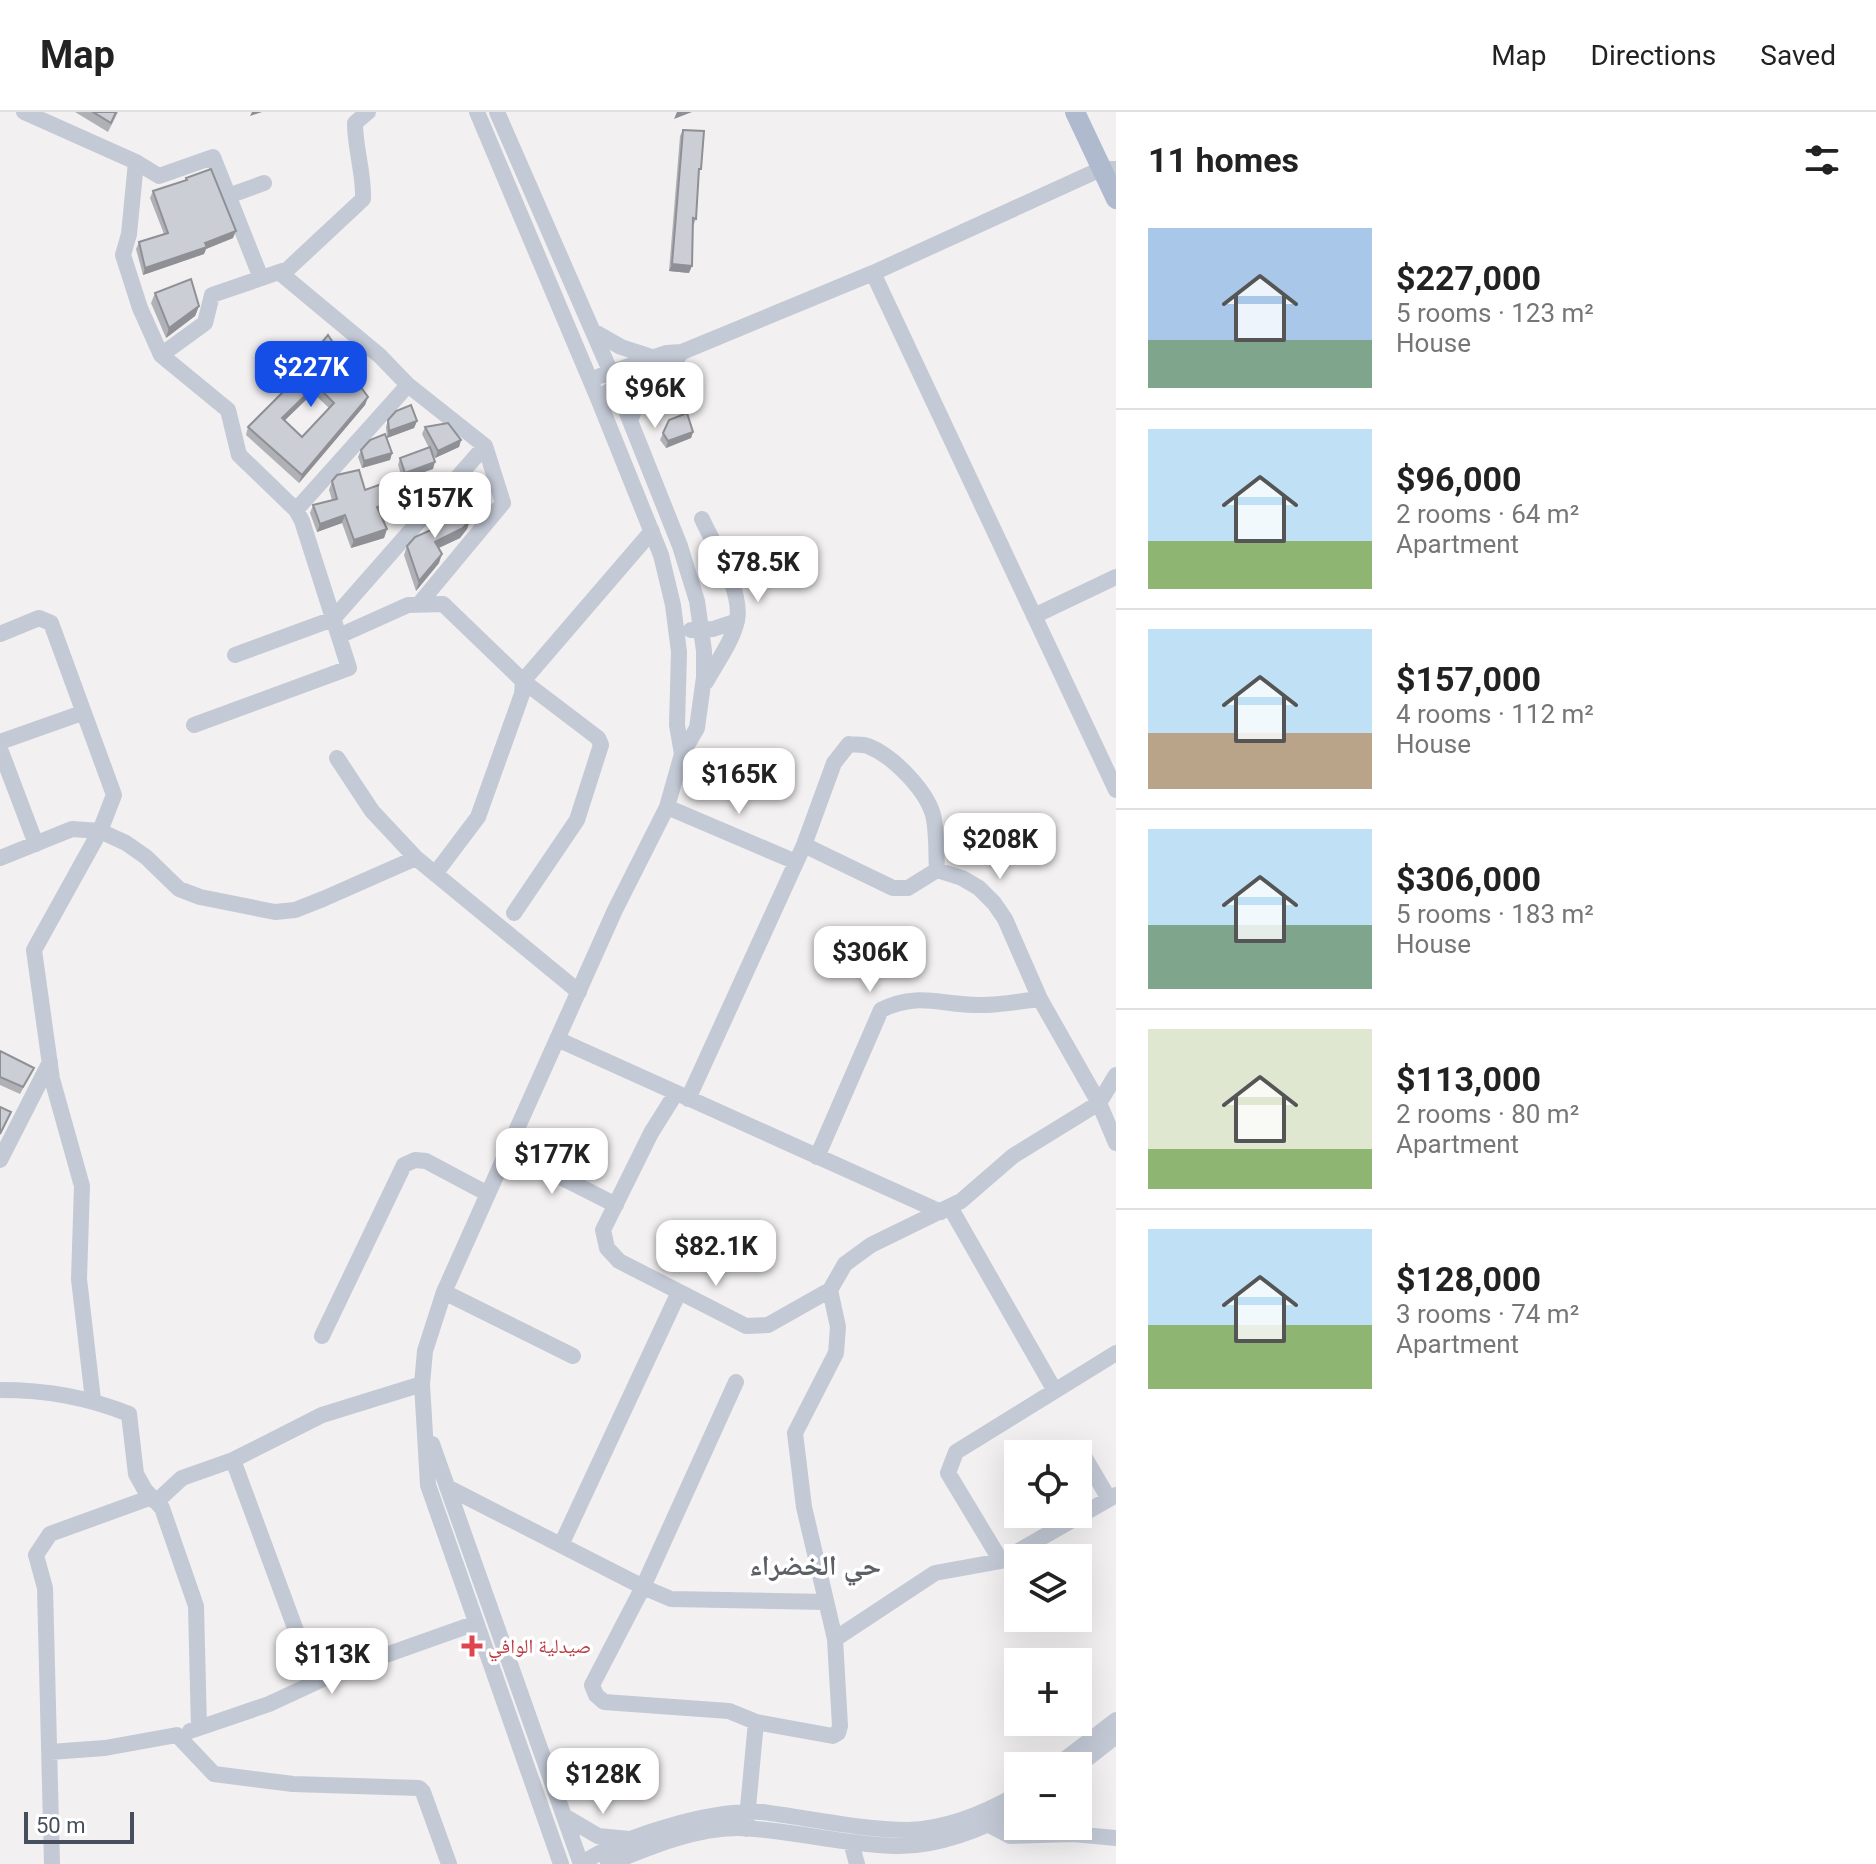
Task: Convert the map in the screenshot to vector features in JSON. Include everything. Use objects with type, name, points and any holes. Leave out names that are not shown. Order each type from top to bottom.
[{"type":"main road","points":[[1075,112],[1108,169],[1116,199]]},
{"type":"street","points":[[24,112],[136,162],[159,176],[213,157],[261,278]]},
{"type":"street","points":[[161,355],[205,323],[212,295],[288,269],[363,199],[364,176],[355,138],[355,123],[368,112]]},
{"type":"street","points":[[477,112],[597,396],[652,531],[668,580],[680,673],[677,725],[682,754]]},
{"type":"street","points":[[497,112],[614,380],[680,546],[697,601],[704,651],[697,728],[682,754],[667,807],[615,910],[507,1150],[444,1292],[425,1351],[422,1384],[428,1485],[561,1864]]},
{"type":"street","points":[[136,162],[129,234],[123,255],[140,308],[161,355],[228,410],[239,455],[296,510],[349,668],[194,725]]},
{"type":"street","points":[[590,380],[614,380],[654,365],[671,365],[682,352],[873,273],[1108,169]]},
{"type":"street","points":[[228,196],[264,183]]},
{"type":"street","points":[[279,272],[380,356],[408,385],[485,446],[503,503],[419,604]]},
{"type":"street","points":[[873,273],[1116,790]]},
{"type":"street","points":[[593,331],[654,365]]},
{"type":"street","points":[[630,421],[654,365]]},
{"type":"street","points":[[597,396],[614,380]]},
{"type":"street","points":[[296,510],[408,385]]},
{"type":"street","points":[[235,655],[333,619],[485,446]]},
{"type":"street","points":[[702,519],[735,592],[738,607],[737,621],[703,687]]},
{"type":"street","points":[[435,874],[478,817],[522,694],[523,681],[652,531]]},
{"type":"street","points":[[1034,616],[1116,577]]},
{"type":"street","points":[[339,636],[408,605],[443,604],[523,681],[598,738],[601,745],[577,820],[514,913]]},
{"type":"street","points":[[0,634],[39,618],[51,623],[114,795],[100,831],[36,944],[52,1079],[82,1186],[79,1279],[93,1400]]},
{"type":"street","points":[[676,631],[701,630],[737,621]]},
{"type":"street","points":[[0,742],[82,713]]},
{"type":"street","points":[[937,870],[934,818],[927,799],[915,782],[895,765],[867,746],[849,744],[834,763],[804,845],[682,1096],[651,1133],[603,1230],[607,1248],[619,1261],[746,1326],[768,1325],[830,1290],[845,1264],[871,1245],[961,1201],[1013,1156],[1099,1103],[1116,1075]]},
{"type":"street","points":[[0,749],[36,844]]},
{"type":"street","points":[[337,758],[372,811],[416,858],[579,992]]},
{"type":"street","points":[[667,807],[796,862]]},
{"type":"street","points":[[0,858],[72,829],[100,831],[146,857],[179,889],[200,897],[275,912],[295,910],[416,858]]},
{"type":"street","points":[[804,845],[893,888],[908,888],[937,870]]},
{"type":"street","points":[[937,870],[971,883],[994,903],[1005,919],[1040,999],[1099,1103],[1116,1143]]},
{"type":"street","points":[[817,1157],[881,1010],[897,1002],[919,999],[981,1005],[1040,999]]},
{"type":"street","points":[[557,1039],[817,1157],[945,1209],[1055,1391]]},
{"type":"street","points":[[0,1160],[50,1061]]},
{"type":"street","points":[[507,1150],[616,1205]]},
{"type":"street","points":[[322,1336],[404,1165],[415,1160],[426,1161],[488,1194]]},
{"type":"street","points":[[736,1382],[643,1587],[592,1685],[596,1695],[604,1702],[729,1711],[756,1722],[833,1736],[838,1733],[840,1703],[835,1639],[804,1507],[795,1433],[836,1353],[838,1327],[830,1290]]},
{"type":"street","points":[[444,1292],[573,1356]]},
{"type":"street","points":[[561,1545],[679,1292]]},
{"type":"street","points":[[1001,1561],[948,1473],[956,1452],[1116,1353]]},
{"type":"street","points":[[52,1864],[45,1588],[36,1555],[50,1534],[154,1500],[182,1478],[233,1460],[322,1415],[422,1384]]},
{"type":"street","points":[[0,1390],[28,1390],[93,1400],[129,1414],[136,1474],[162,1508],[196,1606],[199,1728]]},
{"type":"street","points":[[426,1427],[581,1864],[595,1855],[631,1852]]},
{"type":"street","points":[[233,1460],[315,1682]]},
{"type":"street","points":[[835,1639],[935,1573],[1001,1561],[1112,1497],[1092,1468]]},
{"type":"street","points":[[447,1487],[671,1599],[826,1602]]},
{"type":"street","points":[[50,1752],[105,1748],[177,1735],[269,1704],[315,1682],[476,1623]]},
{"type":"street","points":[[1074,1752],[1116,1720]]},
{"type":"street","points":[[746,1820],[756,1722]]},
{"type":"street","points":[[177,1735],[214,1774],[293,1784],[419,1788],[449,1864]]},
{"type":"street","points":[[1092,1755],[1116,1736]]},
{"type":"street","points":[[608,1864],[631,1852],[746,1820],[910,1830],[955,1822],[986,1812],[1004,1802]]},
{"type":"street","points":[[564,1816],[631,1852]]},
{"type":"street","points":[[746,1820],[851,1842],[898,1846],[952,1837],[1004,1817]]},
{"type":"street","points":[[989,1825],[1004,1833]]},
{"type":"street","points":[[1092,1834],[1116,1838]]},
{"type":"street","points":[[851,1842],[857,1864]]},
{"type":"building","points":[[93,112],[116,112],[111,123]]},
{"type":"building","points":[[683,130],[704,131],[696,219],[693,218],[692,266],[672,264]]},
{"type":"building","points":[[211,169],[236,231],[205,243],[207,247],[145,268],[139,242],[168,233],[153,191]]},
{"type":"building","points":[[191,279],[199,306],[169,328],[155,293]]},
{"type":"building","points":[[328,335],[368,397],[302,475],[248,427],[303,372],[300,369]],"holes":[[[316,385],[334,403],[302,437],[282,418]]]},
{"type":"building","points":[[411,405],[417,421],[389,431],[388,420],[396,411]]},
{"type":"building","points":[[687,413],[693,432],[668,441],[663,433],[669,420]]},
{"type":"building","points":[[448,423],[461,440],[438,451],[425,427]]},
{"type":"building","points":[[385,434],[392,453],[364,461],[361,450],[370,440]]},
{"type":"building","points":[[430,447],[435,462],[405,473],[400,458]]},
{"type":"building","points":[[359,470],[365,490],[404,476],[410,495],[377,507],[387,529],[354,540],[345,515],[320,524],[313,505],[337,499],[332,481],[337,475]]},
{"type":"building","points":[[464,506],[470,520],[463,528],[435,542],[442,554],[419,581],[407,546],[415,537],[438,527],[435,518]]},
{"type":"building","points":[[0,1051],[34,1068],[23,1087],[0,1077]]},
{"type":"building","points":[[0,1107],[11,1112],[0,1134]]},
{"type":"place","name":"صيدلية الوافي","points":[[472,1646]]},
{"type":"district","name":"حي الخضراء","points":[[815,1565]]}]
